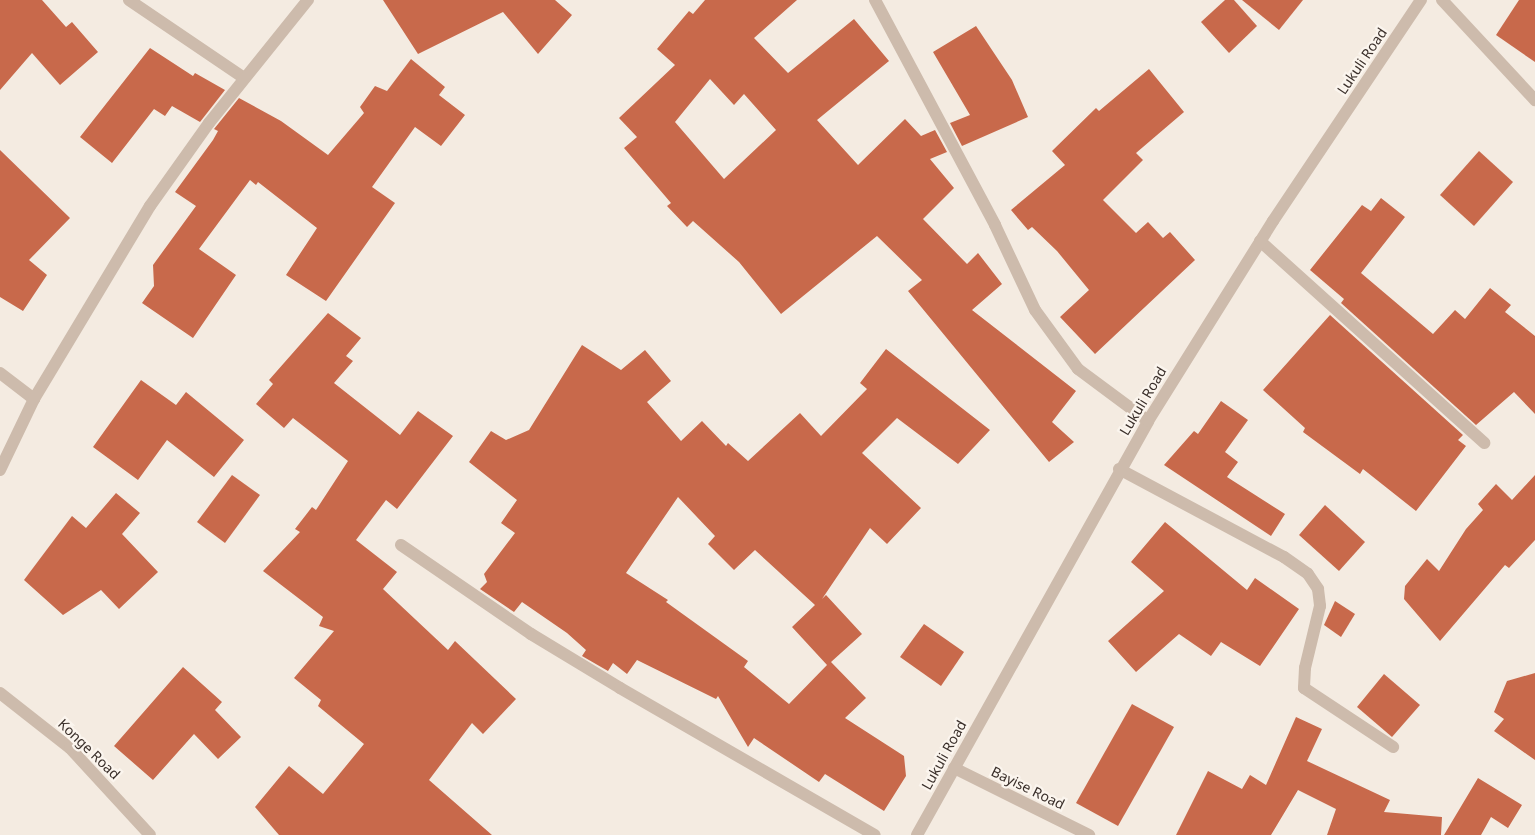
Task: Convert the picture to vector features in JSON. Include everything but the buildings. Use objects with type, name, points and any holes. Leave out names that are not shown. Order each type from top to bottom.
[{"type":"street","points":[[129,0],[244,78]]},
{"type":"street","points":[[0,470],[34,399],[150,206],[244,78],[308,0]]},
{"type":"street","points":[[875,0],[995,225],[1035,310],[1078,369],[1148,421]]},
{"type":"street","name":"Lukuli Road","points":[[917,835],[1148,421],[1260,241],[1421,0]]},
{"type":"street","points":[[1442,0],[1535,100]]},
{"type":"street","points":[[1260,241],[1484,443]]},
{"type":"street","points":[[0,373],[34,399]]},
{"type":"street","points":[[1119,470],[1284,557],[1308,574],[1318,589],[1320,606],[1305,668],[1304,688],[1393,747]]},
{"type":"street","points":[[401,546],[532,634],[620,688],[875,835]]},
{"type":"street","name":"Konge Road","points":[[0,693],[70,748],[150,835]]},
{"type":"street","name":"Bayise Road","points":[[954,768],[1089,835]]}]
